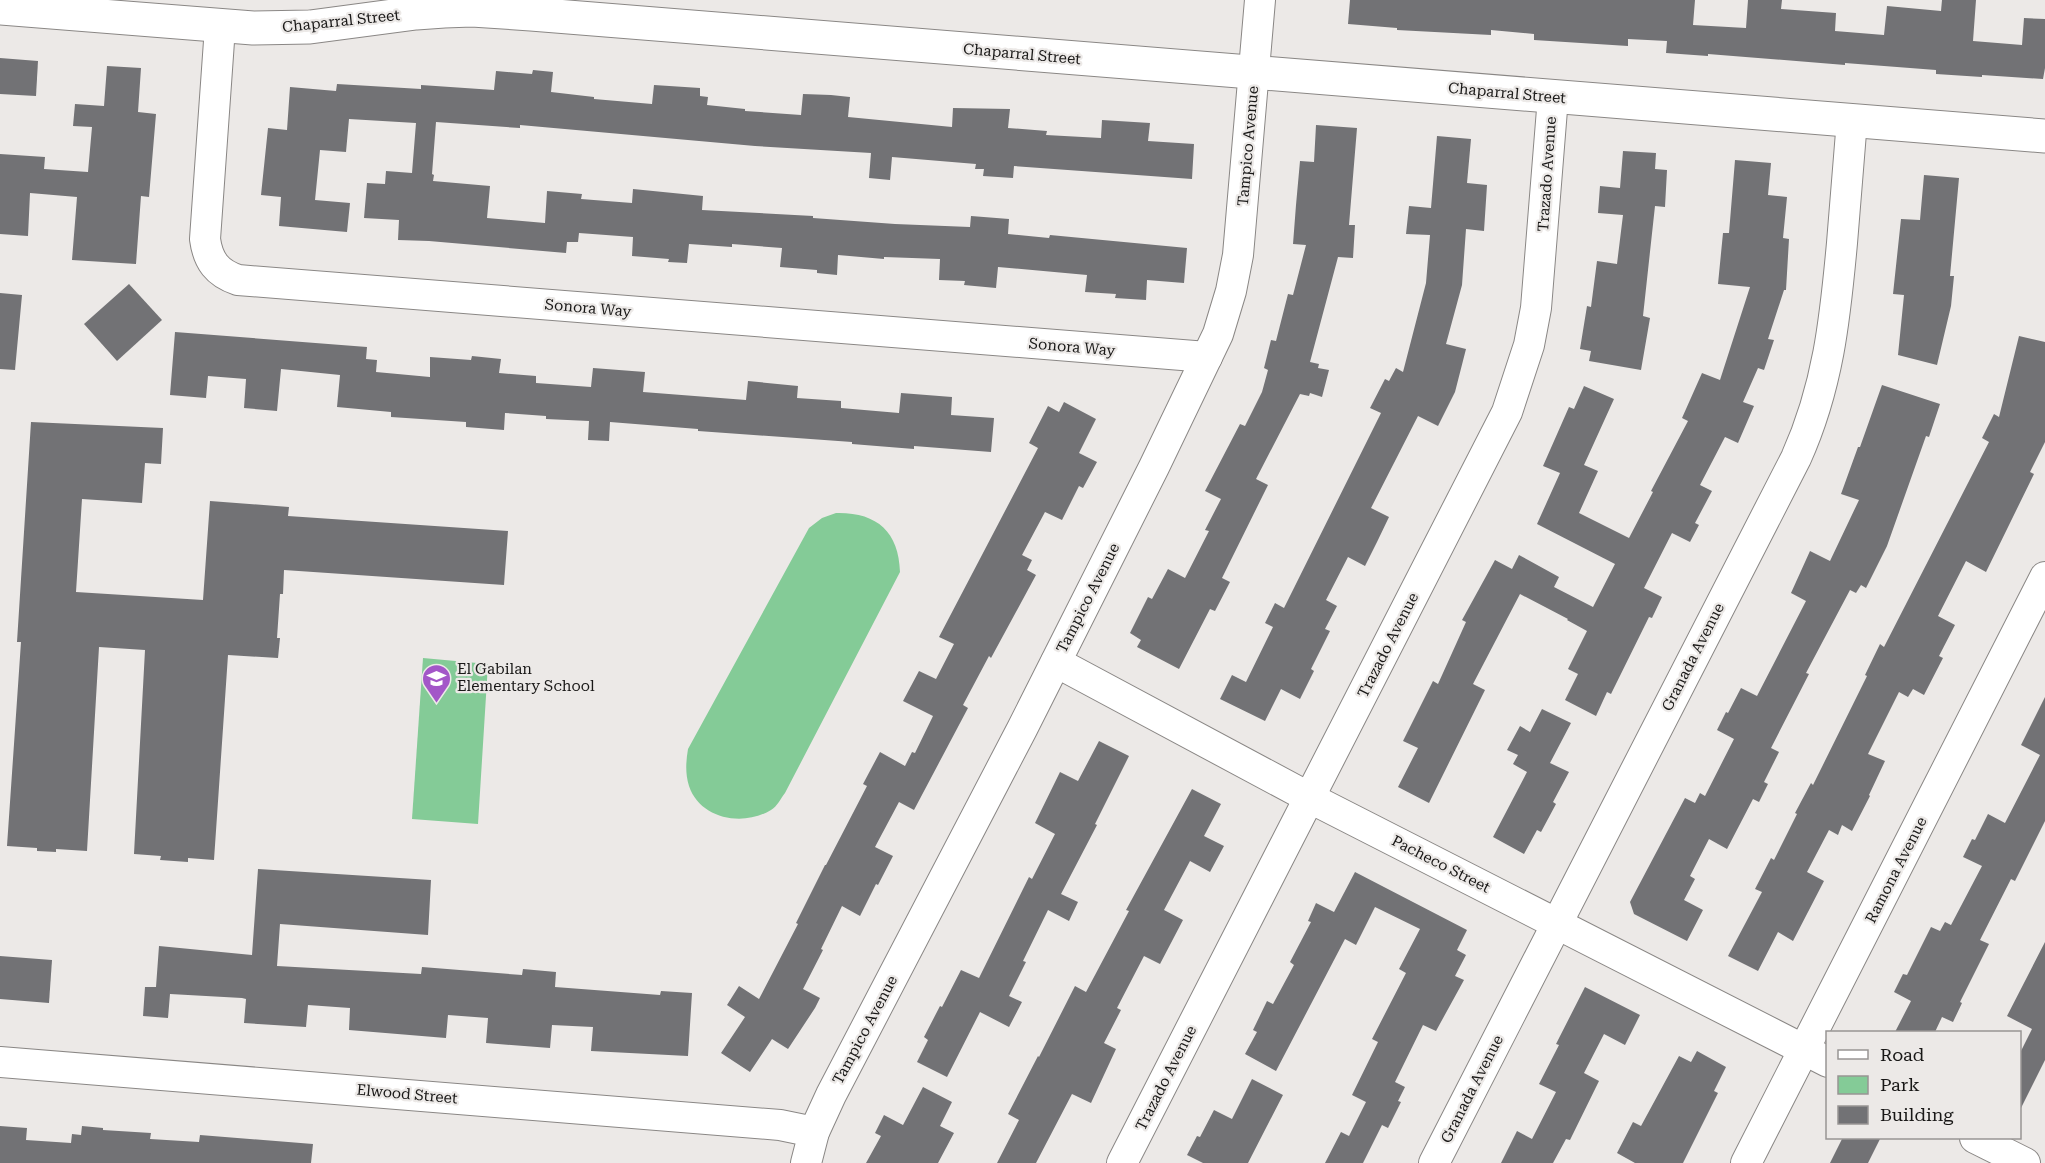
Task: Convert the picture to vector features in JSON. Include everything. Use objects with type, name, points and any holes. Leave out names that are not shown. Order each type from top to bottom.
[{"type":"street","name":"Tampico Avenue","points":[[806,1163],[814,1132],[831,1095],[1056,662],[1149,477],[1207,357],[1224,316],[1239,255],[1260,0]]},
{"type":"street","name":"Chaparral Street","points":[[0,8],[220,27],[284,28],[416,13],[472,10],[2045,135]]},
{"type":"street","name":"Sonora Way","points":[[220,27],[206,239],[210,261],[218,270],[238,280],[1207,357]]},
{"type":"street","name":"Trazado Avenue","points":[[1122,1163],[1507,412],[1519,379],[1536,308],[1552,97]]},
{"type":"street","name":"Granada Avenue","points":[[1434,1163],[1796,458],[1812,420],[1823,382],[1833,332],[1852,120]]},
{"type":"street","name":"Ramona Avenue","points":[[1828,1031],[2045,577]]},
{"type":"street","name":"Pacheco Street","points":[[1056,662],[1310,798],[1816,1056]]},
{"type":"street","name":"Ramona Avenue","points":[[1746,1163],[1816,1056],[1826,1035]]},
{"type":"street","name":"Elwood Street","points":[[0,1062],[780,1125],[814,1132]]},
{"type":"street","points":[[1979,1139],[2025,1163]]},
{"type":"green space","points":[[836,513],[863,516],[883,527],[895,545],[900,572],[777,805],[760,815],[748,818],[736,819],[712,813],[695,797],[689,786],[686,767],[688,749],[809,528],[822,518]]},
{"type":"green space","points":[[423,658],[488,664],[478,824],[412,819]]},
{"type":"building","points":[[1350,0],[1695,0],[1693,25],[1746,28],[1748,0],[1782,0],[1781,9],[1836,13],[1835,31],[1884,35],[1887,6],[1941,11],[1942,0],[1976,0],[1973,41],[2022,45],[2024,18],[2045,19],[2045,68],[2043,79],[1982,75],[1982,77],[1936,74],[1936,70],[1845,63],[1845,65],[1708,54],[1708,56],[1666,53],[1667,41],[1628,39],[1628,46],[1534,40],[1534,34],[1491,30],[1491,35],[1397,30],[1397,28],[1348,24]]},
{"type":"building","points":[[0,58],[38,61],[36,96],[0,94]]},
{"type":"building","points":[[107,66],[141,68],[138,112],[156,114],[149,197],[141,196],[136,264],[72,260],[77,197],[30,193],[28,236],[0,234],[0,154],[45,157],[44,169],[88,172],[92,127],[73,126],[75,104],[104,106]]},
{"type":"building","points":[[533,70],[553,72],[551,92],[594,97],[594,99],[652,104],[654,85],[700,88],[700,96],[708,97],[707,105],[745,109],[745,111],[801,115],[803,94],[850,97],[848,117],[952,127],[953,108],[1010,109],[1008,128],[1047,131],[1046,135],[1101,138],[1102,120],[1150,123],[1148,141],[1194,144],[1192,179],[1014,166],[1013,178],[983,176],[984,169],[975,169],[976,164],[892,157],[890,180],[869,178],[871,153],[755,146],[520,125],[520,128],[436,122],[433,181],[490,186],[487,218],[545,223],[547,191],[582,194],[581,199],[632,203],[633,189],[703,196],[702,210],[970,227],[971,216],[1009,219],[1008,234],[1049,238],[1050,235],[1187,248],[1184,283],[1147,280],[1146,300],[1115,298],[1116,294],[1085,292],[1087,275],[998,267],[996,288],[964,285],[965,281],[939,280],[940,259],[884,257],[884,259],[838,255],[837,275],[817,273],[817,270],[780,267],[782,248],[732,244],[732,247],[689,244],[687,263],[632,256],[633,237],[579,233],[578,242],[567,242],[566,253],[398,240],[399,220],[364,218],[367,183],[385,184],[386,171],[412,173],[416,123],[349,119],[346,152],[320,150],[315,200],[350,203],[347,232],[279,226],[281,197],[261,195],[268,128],[287,130],[290,87],[336,91],[337,84],[421,89],[421,85],[494,90],[496,71],[532,74]]},
{"type":"building","points":[[1316,125],[1357,128],[1349,225],[1355,225],[1353,258],[1338,257],[1310,362],[1319,364],[1318,368],[1329,370],[1322,397],[1310,393],[1309,396],[1300,394],[1256,479],[1268,485],[1222,578],[1230,582],[1215,611],[1210,609],[1179,669],[1137,647],[1141,640],[1130,633],[1148,597],[1152,599],[1168,569],[1185,578],[1209,531],[1205,530],[1221,499],[1205,491],[1240,424],[1245,426],[1262,392],[1268,370],[1264,368],[1271,340],[1276,341],[1288,294],[1293,295],[1306,245],[1293,244],[1296,205],[1300,161],[1314,162]]},
{"type":"building","points":[[1437,136],[1471,139],[1467,183],[1487,185],[1484,231],[1466,229],[1462,285],[1446,344],[1466,349],[1455,392],[1438,426],[1418,416],[1371,508],[1389,517],[1365,566],[1348,557],[1326,600],[1337,606],[1325,629],[1330,631],[1311,669],[1314,671],[1300,699],[1281,689],[1265,721],[1220,699],[1232,675],[1246,682],[1273,627],[1265,623],[1275,603],[1284,608],[1381,413],[1370,408],[1385,379],[1389,381],[1396,368],[1403,372],[1426,283],[1430,235],[1406,234],[1409,206],[1431,208]]},
{"type":"building","points":[[1623,151],[1656,153],[1655,169],[1667,170],[1665,207],[1655,206],[1643,316],[1650,318],[1641,370],[1589,361],[1591,351],[1580,349],[1587,306],[1591,307],[1597,261],[1617,264],[1623,215],[1598,213],[1600,186],[1620,188]]},
{"type":"building","points":[[1735,160],[1771,163],[1768,195],[1787,197],[1783,238],[1789,239],[1786,290],[1784,290],[1768,339],[1774,340],[1764,370],[1758,368],[1743,402],[1754,406],[1738,443],[1725,437],[1700,485],[1712,491],[1695,523],[1699,525],[1690,542],[1672,533],[1644,588],[1662,597],[1652,618],[1649,617],[1611,694],[1607,692],[1596,716],[1565,700],[1578,674],[1568,669],[1587,631],[1520,594],[1473,684],[1485,690],[1429,803],[1398,787],[1418,748],[1403,741],[1433,681],[1438,684],[1466,622],[1462,620],[1495,560],[1512,569],[1519,555],[1559,577],[1554,587],[1593,607],[1615,564],[1537,524],[1560,473],[1543,466],[1569,407],[1574,409],[1584,386],[1614,399],[1584,465],[1598,471],[1579,513],[1629,538],[1688,421],[1682,418],[1702,373],[1720,380],[1750,287],[1718,284],[1723,233],[1729,233]]},
{"type":"building","points":[[1924,175],[1959,178],[1950,276],[1954,276],[1951,306],[1937,365],[1898,355],[1904,295],[1893,294],[1901,219],[1920,220]]},
{"type":"building","points":[[129,284],[162,320],[117,361],[84,324]]},
{"type":"building","points":[[0,293],[22,295],[15,370],[0,369]]},
{"type":"building","points":[[175,332],[367,347],[366,359],[377,360],[376,372],[430,377],[430,357],[471,360],[472,356],[501,359],[499,373],[536,376],[536,383],[591,387],[593,368],[645,372],[643,392],[746,400],[748,381],[798,386],[797,398],[841,401],[841,408],[899,413],[901,393],[952,397],[951,415],[994,418],[991,452],[914,446],[914,449],[610,422],[609,441],[588,440],[589,421],[546,419],[546,416],[505,413],[504,430],[466,427],[466,422],[391,417],[391,412],[337,407],[340,375],[281,369],[277,411],[244,408],[246,379],[208,376],[206,398],[170,395]]},
{"type":"building","points":[[2019,336],[2045,342],[2045,442],[2030,472],[2034,474],[1986,572],[1966,561],[1938,616],[1955,625],[1939,656],[1943,658],[1924,695],[1913,689],[1908,697],[1899,692],[1868,754],[1885,761],[1870,796],[1852,831],[1842,825],[1838,835],[1829,830],[1807,872],[1824,881],[1793,941],[1778,932],[1758,971],[1728,956],[1762,892],[1755,889],[1771,858],[1774,860],[1797,814],[1795,813],[1811,783],[1813,785],[1867,676],[1865,675],[1880,644],[1884,647],[1989,442],[1982,438],[1994,414],[1999,417]]},
{"type":"building","points":[[1882,385],[1940,404],[1929,437],[1926,436],[1887,546],[1866,588],[1861,585],[1856,593],[1850,590],[1806,673],[1809,674],[1771,748],[1779,752],[1764,782],[1768,784],[1759,802],[1753,799],[1727,849],[1709,839],[1690,876],[1695,879],[1684,900],[1703,910],[1687,941],[1634,914],[1630,902],[1685,798],[1695,803],[1700,793],[1705,796],[1734,739],[1717,730],[1726,712],[1728,713],[1741,688],[1757,696],[1806,601],[1791,593],[1810,551],[1830,561],[1859,500],[1841,494]]},
{"type":"building","points":[[1064,402],[1096,419],[1079,453],[1097,462],[1083,488],[1079,486],[1062,520],[1045,512],[1022,555],[1032,560],[1027,570],[1036,575],[963,705],[968,708],[914,810],[899,802],[875,847],[893,856],[860,916],[842,906],[803,989],[820,998],[815,1008],[788,1049],[772,1039],[750,1072],[721,1053],[745,1017],[727,1005],[739,986],[759,999],[867,786],[863,784],[880,752],[905,766],[912,752],[915,753],[933,716],[903,701],[919,671],[936,679],[954,644],[939,637],[1038,448],[1029,443],[1048,406],[1059,412]]},
{"type":"building","points":[[31,422],[163,428],[161,464],[145,463],[142,503],[82,499],[76,592],[203,600],[210,501],[289,507],[288,516],[508,531],[504,585],[284,570],[277,638],[280,638],[278,658],[228,655],[214,860],[188,858],[188,862],[160,860],[161,856],[134,854],[145,650],[99,647],[87,851],[56,849],[56,852],[37,851],[37,848],[7,846],[21,642],[17,642]]},
{"type":"building","points":[[2045,697],[2045,821],[2015,881],[2011,879],[1980,940],[1989,944],[1960,1002],[1962,1003],[1953,1022],[1942,1017],[1935,1031],[1896,1031],[1911,1001],[1894,992],[1903,974],[1907,975],[1931,927],[1940,931],[1945,922],[1951,925],[1982,866],[1963,857],[1972,839],[1975,840],[1988,814],[2005,823],[2040,755],[2021,745]]},
{"type":"building","points":[[1542,709],[1571,723],[1550,763],[1569,772],[1553,802],[1556,804],[1541,832],[1537,830],[1524,854],[1493,837],[1527,772],[1513,764],[1518,755],[1507,750],[1520,726],[1530,732]]},
{"type":"building","points":[[1099,741],[1129,756],[1061,894],[1078,902],[1069,921],[1048,910],[1023,961],[1026,962],[1009,996],[1022,1002],[1009,1027],[980,1012],[947,1077],[917,1062],[928,1040],[924,1037],[961,970],[979,978],[1029,877],[1032,879],[1055,834],[1035,823],[1060,772],[1078,781]]},
{"type":"building","points":[[1192,789],[1221,804],[1204,836],[1224,846],[1210,872],[1190,861],[1164,910],[1183,920],[1160,964],[1144,956],[1117,1008],[1121,1010],[1104,1043],[1116,1049],[1091,1103],[1072,1094],[1036,1163],[997,1163],[1019,1120],[1008,1114],[1038,1056],[1075,986],[1086,992],[1129,911],[1126,910]]},
{"type":"building","points":[[258,869],[431,880],[428,935],[280,924],[277,966],[421,974],[422,967],[522,975],[523,969],[556,972],[555,987],[660,995],[661,991],[692,993],[688,1056],[591,1051],[593,1027],[552,1025],[550,1048],[486,1043],[488,1018],[448,1015],[446,1038],[349,1030],[350,1008],[308,1005],[306,1027],[244,1023],[246,999],[242,998],[170,994],[168,1018],[143,1016],[145,987],[156,987],[159,946],[252,955]]},
{"type":"building","points":[[1355,872],[1467,930],[1457,950],[1466,955],[1455,976],[1464,980],[1436,1031],[1423,1025],[1395,1082],[1405,1087],[1398,1101],[1401,1102],[1388,1128],[1382,1125],[1363,1163],[1325,1163],[1341,1132],[1349,1136],[1366,1102],[1352,1095],[1378,1042],[1372,1039],[1406,973],[1399,969],[1420,929],[1375,907],[1356,945],[1345,939],[1276,1071],[1245,1054],[1257,1032],[1253,1030],[1267,1001],[1273,1004],[1294,965],[1290,962],[1311,922],[1308,921],[1316,903],[1334,912]]},
{"type":"building","points":[[2045,942],[2045,1060],[2021,1108],[2021,1051],[2032,1029],[2007,1016]]},
{"type":"building","points":[[0,956],[52,960],[49,1003],[0,999]]},
{"type":"building","points":[[1585,987],[1640,1015],[1625,1045],[1604,1034],[1584,1073],[1599,1081],[1570,1140],[1566,1139],[1553,1163],[1501,1163],[1517,1131],[1532,1139],[1556,1092],[1539,1084]]},
{"type":"building","points":[[1697,1051],[1726,1067],[1714,1091],[1718,1093],[1683,1163],[1635,1163],[1617,1153],[1633,1122],[1641,1126],[1679,1056],[1691,1062]]},
{"type":"building","points":[[1252,1079],[1283,1095],[1248,1163],[1203,1163],[1187,1155],[1197,1136],[1200,1137],[1214,1110],[1232,1119]]},
{"type":"building","points":[[923,1087],[952,1102],[940,1126],[954,1133],[938,1163],[866,1163],[881,1136],[875,1133],[884,1115],[903,1125]]},
{"type":"building","points":[[0,1126],[27,1128],[26,1140],[71,1143],[72,1134],[81,1135],[82,1126],[103,1128],[103,1130],[151,1133],[150,1139],[199,1142],[200,1135],[313,1144],[311,1163],[0,1163]]},
{"type":"building","points":[[1842,1139],[1880,1139],[1868,1163],[1830,1163]]},
{"type":"place","name":"El Gabilan Elementary School","points":[[436,704]]}]
